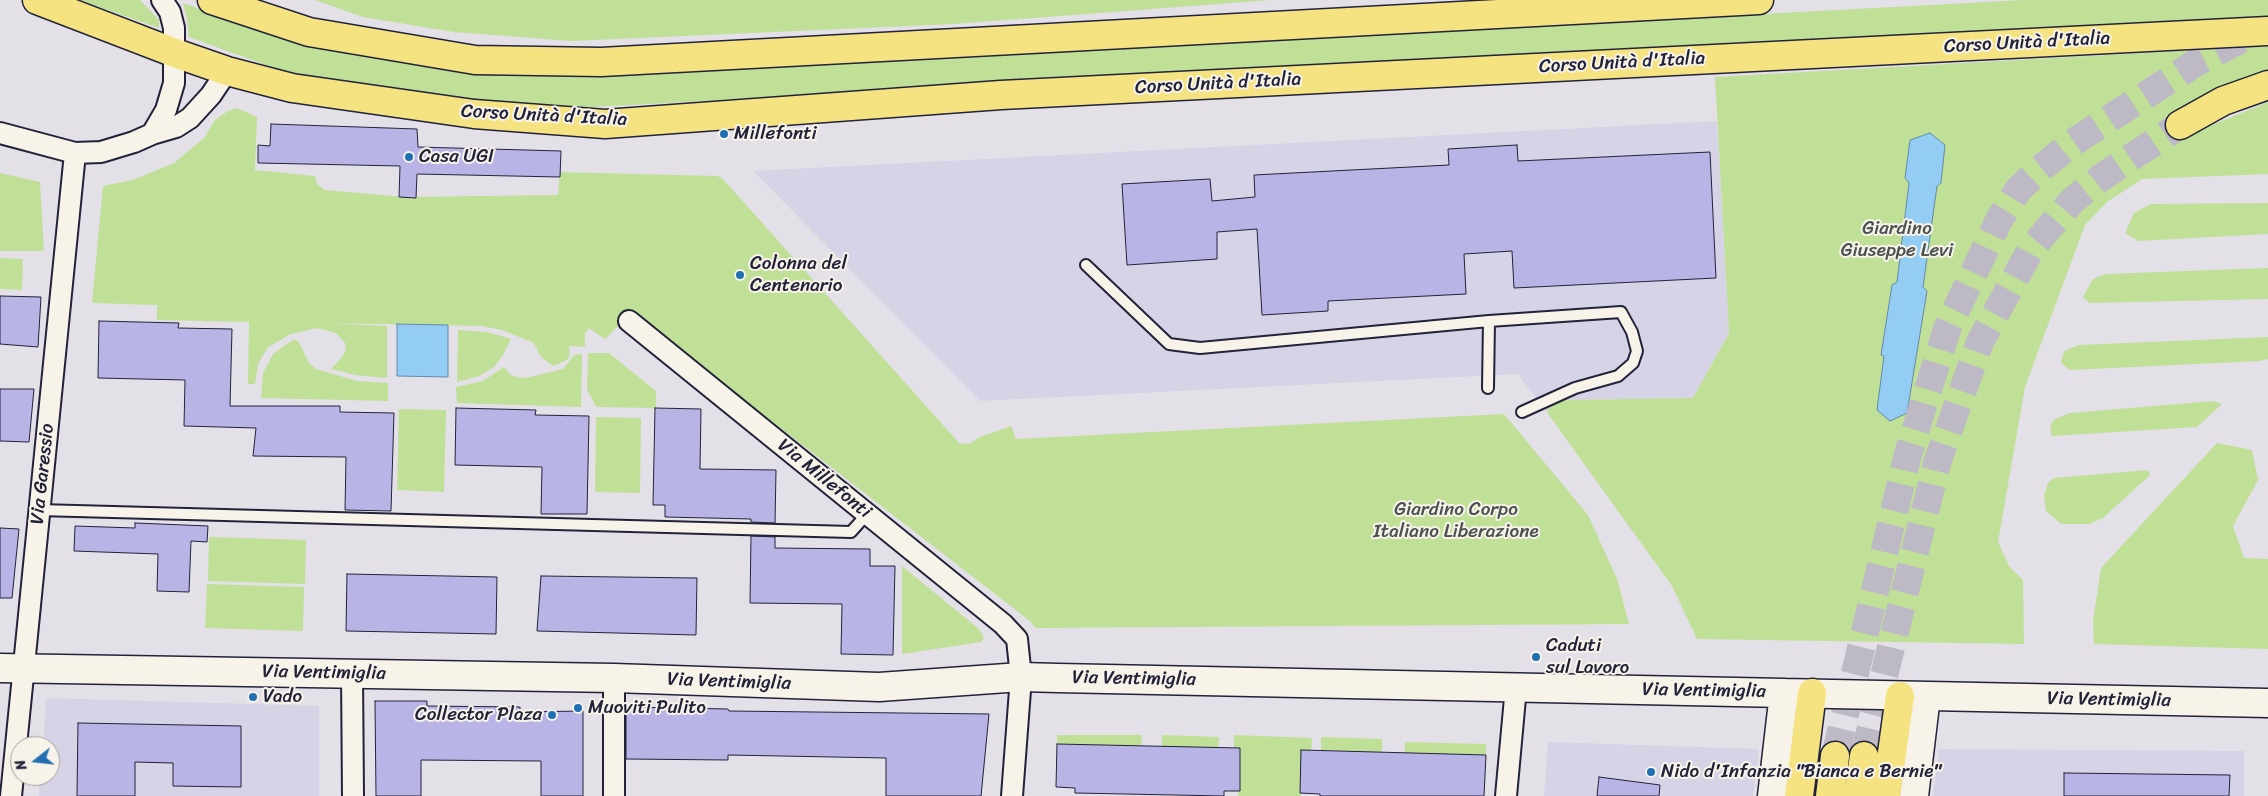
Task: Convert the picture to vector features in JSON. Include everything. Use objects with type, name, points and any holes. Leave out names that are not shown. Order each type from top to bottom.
[{"type":"main road","name":"Corso Unità d'Italia","points":[[37,0],[227,71],[292,88],[474,114],[605,124],[1001,95],[2268,31]]},
{"type":"main road","points":[[212,0],[309,32],[475,60],[601,62],[1758,0]]},
{"type":"main road","points":[[2180,125],[2223,102],[2268,85]]},
{"type":"main road","points":[[1800,796],[1812,694]]},
{"type":"main road","points":[[1886,796],[1913,696]]},
{"type":"main road","points":[[1830,796],[1835,756]]},
{"type":"main road","points":[[1858,796],[1864,756]]},
{"type":"street","points":[[152,134],[166,110],[174,83],[174,28],[170,12],[162,0]]},
{"type":"street","points":[[0,132],[75,153],[100,152],[176,127],[190,118],[211,95],[227,71]]},
{"type":"street","name":"Via Garessio","points":[[11,796],[11,668],[39,510],[75,153]]},
{"type":"street","name":"Via Millefonti","points":[[629,321],[1004,624],[1017,639],[1021,678]]},
{"type":"street","name":"Via Ventimiglia","points":[[11,668],[614,678],[879,688],[1021,678],[2268,703]]},
{"type":"street","points":[[352,673],[353,796]]},
{"type":"street","points":[[614,678],[614,796]]},
{"type":"street","points":[[1012,796],[1021,678]]},
{"type":"street","points":[[1506,796],[1516,687]]},
{"type":"street","points":[[1772,796],[1784,693]]},
{"type":"street","points":[[1913,696],[1914,796]]},
{"type":"lane","points":[[1086,265],[1169,344],[1200,348],[1489,321],[1621,312],[1632,332],[1636,351],[1633,363],[1618,376],[1575,388],[1522,412]]},
{"type":"lane","points":[[1488,388],[1489,321]]},
{"type":"lane","points":[[39,510],[851,532],[867,514]]},
{"type":"shaded area","points":[[1717,121],[1729,332],[1693,398],[1559,400],[1546,411],[1518,374],[980,401],[753,171]]},
{"type":"shaded area","points":[[46,698],[319,706],[319,796],[39,796],[40,786],[60,786],[60,736],[44,736]]},
{"type":"shaded area","name":"Nido d'Infanzia \"Bianca e Bernie\"","points":[[1548,742],[1759,749],[1753,796],[1544,796]]},
{"type":"shaded area","points":[[1939,749],[2244,751],[2244,796],[1933,796]]},
{"type":"green space","points":[[79,0],[140,0],[159,20],[159,28]]},
{"type":"green space","points":[[315,0],[1271,0],[954,24],[571,41],[454,32],[363,17]]},
{"type":"green space","points":[[2024,0],[2268,0],[2268,17],[575,108],[477,101],[309,76],[274,68],[189,37],[183,3],[275,36],[387,60],[485,75],[582,77]]},
{"type":"green space","name":"Giardino Giuseppe Levi","points":[[2268,46],[2268,72],[2193,133],[2268,102],[2268,174],[2142,179],[2107,202],[2085,225],[2025,387],[1998,542],[2009,566],[2023,580],[2024,644],[1697,639],[1672,586],[1546,411],[1559,400],[1693,398],[1729,333],[1715,77]]},
{"type":"green space","name":"Giardino Corpo Italiano Liberazione","points":[[237,108],[257,117],[255,170],[315,176],[317,184],[325,190],[404,197],[558,195],[560,172],[717,176],[722,178],[960,444],[971,443],[980,437],[1011,426],[1016,439],[1504,414],[1588,515],[1617,579],[1629,624],[1035,628],[1030,621],[632,313],[605,339],[589,328],[585,333],[585,347],[569,346],[570,355],[567,360],[553,366],[541,357],[534,343],[502,330],[482,326],[324,323],[387,326],[387,378],[355,375],[331,369],[346,350],[345,343],[336,333],[317,328],[291,334],[268,347],[258,364],[255,384],[248,384],[249,322],[157,320],[157,305],[92,303],[103,186],[133,180],[174,163],[204,138],[215,120],[228,111]]},
{"type":"green space","points":[[0,173],[40,182],[44,251],[0,251]]},
{"type":"green space","points":[[2268,203],[2268,234],[2138,241],[2125,233],[2134,213],[2151,204]]},
{"type":"green space","points":[[0,258],[23,259],[22,290],[0,289]]},
{"type":"green space","points":[[2268,268],[2268,299],[2090,303],[2083,297],[2093,279],[2106,274]]},
{"type":"green space","points":[[458,330],[487,332],[511,339],[494,367],[479,376],[457,382]]},
{"type":"green space","points":[[2268,337],[2268,359],[2260,361],[2070,370],[2061,363],[2064,351],[2079,345]]},
{"type":"green space","points":[[294,339],[299,342],[309,363],[316,369],[357,381],[388,383],[388,401],[261,398],[263,373],[273,354]]},
{"type":"green space","points":[[588,353],[609,353],[656,391],[656,408],[596,407],[587,389]]},
{"type":"green space","points":[[582,354],[581,407],[457,403],[456,387],[483,381],[504,367],[511,375],[520,378],[530,377],[563,369],[574,355]]},
{"type":"green space","points":[[2213,401],[2222,404],[2197,427],[2052,436],[2050,428],[2053,420],[2070,413]]},
{"type":"green space","points":[[399,409],[446,410],[444,492],[397,490]]},
{"type":"green space","points":[[596,417],[641,418],[640,493],[595,492]]},
{"type":"green space","points":[[2217,443],[2252,450],[2258,480],[2233,526],[2244,558],[2268,559],[2268,649],[2094,644],[2093,621],[2101,568]]},
{"type":"green space","points":[[2148,470],[2150,475],[2103,518],[2089,524],[2061,524],[2046,511],[2044,496],[2048,483],[2054,478]]},
{"type":"green space","points":[[209,537],[306,540],[305,584],[208,581]]},
{"type":"green space","points":[[902,566],[979,629],[984,638],[981,642],[902,654]]},
{"type":"green space","points":[[207,584],[304,587],[303,631],[205,628]]},
{"type":"green space","points":[[1057,735],[1142,735],[1141,747],[1057,746]]},
{"type":"green space","points":[[1162,735],[1219,737],[1218,749],[1162,747]]},
{"type":"green space","points":[[1234,735],[1312,738],[1311,751],[1301,751],[1301,796],[1238,796],[1240,749],[1234,749]]},
{"type":"green space","points":[[1321,737],[1382,739],[1382,752],[1321,750]]},
{"type":"green space","points":[[1405,742],[1486,744],[1486,755],[1405,753]]},
{"type":"water","points":[[1930,133],[1945,145],[1941,183],[1937,186],[1923,287],[1927,291],[1907,413],[1890,421],[1877,410],[1884,356],[1881,355],[1892,285],[1897,282],[1909,183],[1905,178],[1910,140]]},
{"type":"water","points":[[397,324],[448,325],[448,377],[397,376]]},
{"type":"building","name":"Casa UGI","points":[[271,124],[417,129],[418,147],[561,151],[560,177],[417,174],[416,198],[399,197],[400,166],[258,163],[258,145],[270,146]]},
{"type":"building","points":[[1517,145],[1518,161],[1710,152],[1716,278],[1514,288],[1512,251],[1464,254],[1466,294],[1328,301],[1328,311],[1262,315],[1257,229],[1217,232],[1217,259],[1127,265],[1122,184],[1210,179],[1212,201],[1255,197],[1254,175],[1449,165],[1448,149]]},
{"type":"building","points":[[0,296],[41,297],[38,347],[0,344]]},
{"type":"building","points":[[99,321],[179,323],[178,328],[232,329],[230,406],[340,406],[340,412],[394,413],[391,511],[345,510],[346,457],[253,456],[256,428],[184,426],[185,380],[98,378]]},
{"type":"building","points":[[0,389],[34,389],[29,442],[0,441]]},
{"type":"building","points":[[456,408],[536,410],[535,415],[589,416],[587,514],[541,514],[542,467],[455,465]]},
{"type":"building","points":[[655,408],[701,409],[700,469],[776,470],[775,523],[751,522],[751,519],[665,517],[665,505],[653,505]]},
{"type":"building","points":[[135,523],[208,526],[207,542],[191,541],[189,592],[157,591],[158,554],[74,551],[75,526],[135,528]]},
{"type":"building","points":[[0,528],[19,529],[12,598],[0,598]]},
{"type":"building","points":[[751,536],[775,537],[775,548],[870,549],[870,566],[895,566],[893,655],[841,654],[842,604],[750,603]]},
{"type":"building","points":[[347,574],[497,577],[496,634],[346,631]]},
{"type":"building","points":[[541,576],[697,578],[696,635],[537,631]]},
{"type":"building","points":[[375,701],[427,701],[427,706],[520,707],[520,712],[583,711],[583,796],[541,796],[541,761],[421,760],[421,796],[376,796]]},
{"type":"building","points":[[626,707],[728,709],[729,711],[989,714],[981,796],[886,796],[886,758],[728,755],[728,760],[626,759]]},
{"type":"building","points":[[78,723],[241,726],[241,787],[173,786],[173,763],[135,762],[135,796],[77,796]]},
{"type":"building","points":[[1057,744],[1240,748],[1240,791],[1224,791],[1224,796],[1075,793],[1075,788],[1056,787]]},
{"type":"building","points":[[1301,750],[1486,755],[1484,796],[1320,796],[1320,794],[1300,793]]},
{"type":"building","points":[[2064,773],[2230,775],[2229,796],[2064,796]]},
{"type":"building","points":[[1599,777],[1660,785],[1659,796],[1597,796]]},
{"type":"tunnel","points":[[1835,756],[1908,454],[1947,329],[1999,220],[2018,190],[2072,143],[2197,62],[2257,31]]},
{"type":"tunnel","points":[[1864,756],[1937,463],[1980,342],[2031,249],[2072,201],[2099,179],[2180,125]]},
{"type":"place","name":"Millefonti","points":[[724,134]]},
{"type":"place","name":"Casa UGI","points":[[409,157]]},
{"type":"place","name":"Colonna del Centenario","points":[[740,275]]},
{"type":"place","name":"Caduti sul Lavoro","points":[[1536,657]]},
{"type":"place","name":"Vado","points":[[253,697]]},
{"type":"place","name":"Muoviti Pulito","points":[[578,708]]},
{"type":"place","name":"Collector Plaza","points":[[552,715]]},
{"type":"place","name":"Nido d'Infanzia \"Bianca e Bernie\"","points":[[1651,772]]}]
